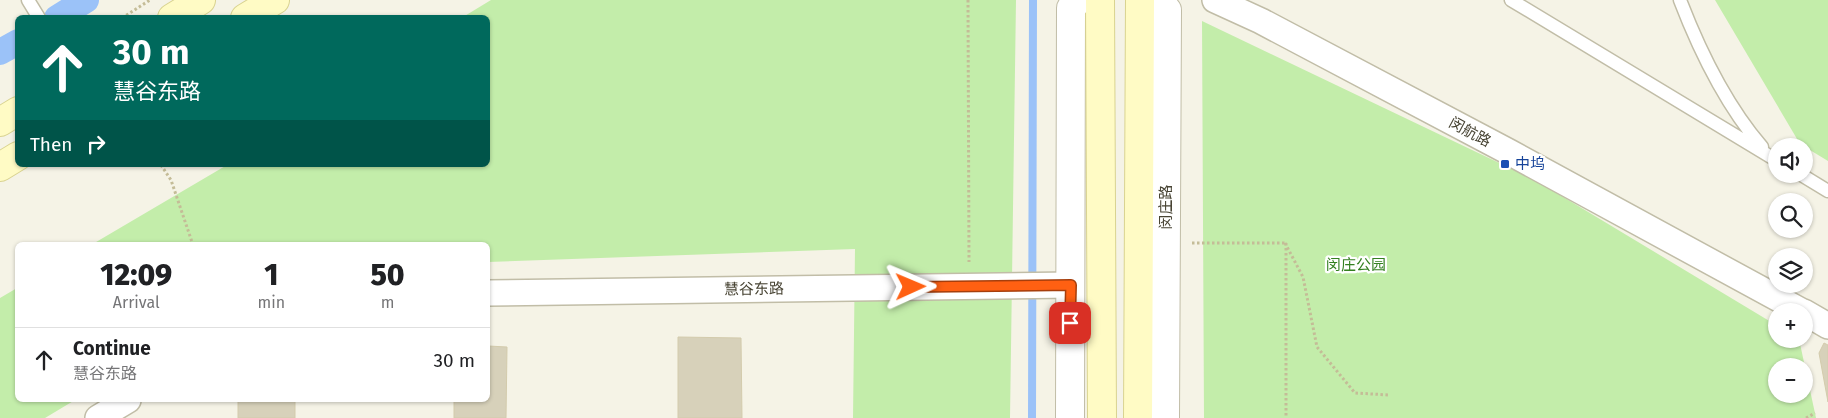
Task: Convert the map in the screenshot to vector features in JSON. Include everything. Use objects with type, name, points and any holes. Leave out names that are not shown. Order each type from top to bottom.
[{"type":"main road","points":[[177,15],[201,0]]},
{"type":"main road","points":[[250,15],[275,0]]},
{"type":"main road","points":[[1100,0],[1102,418]]},
{"type":"main road","name":"闵庄路","points":[[1138,418],[1140,0]]},
{"type":"main road","points":[[0,122],[15,113]]},
{"type":"main road","points":[[0,167],[15,158]]},
{"type":"street","points":[[1070,418],[1058,285],[1071,8],[1078,0]]},
{"type":"street","name":"闵庄路","points":[[1158,0],[1167,10],[1165,418]]},
{"type":"street","name":"闵航路","points":[[1215,0],[1261,20],[1786,303]]},
{"type":"street","name":"慧谷东路","points":[[490,292],[1058,285]]},
{"type":"street","name":"闵航路","points":[[1813,318],[1828,326]]},
{"type":"street","points":[[98,418],[125,402]]},
{"type":"lane","points":[[1511,0],[1768,155]]},
{"type":"lane","points":[[1680,0],[1696,42],[1722,90],[1751,134],[1768,153]]},
{"type":"lane","points":[[1813,182],[1828,191]]},
{"type":"path","points":[[127,15],[150,0]]},
{"type":"path","points":[[968,0],[969,286]]},
{"type":"path","points":[[162,167],[171,180],[192,242]]},
{"type":"path","points":[[1166,243],[1286,242]]},
{"type":"path","points":[[1286,242],[1303,277],[1317,347],[1356,393],[1390,395]]},
{"type":"path","points":[[1286,242],[1286,418]]},
{"type":"path","points":[[1806,418],[1815,414]]},
{"type":"green space","points":[[491,0],[1016,0],[1010,418],[853,418],[855,249],[490,262],[490,242],[96,242],[224,167],[490,167],[490,15],[466,15]]},
{"type":"green space","points":[[1715,0],[1828,0],[1828,161],[1813,152],[1813,138],[1796,138]]},
{"type":"green space","name":"闵庄公园","points":[[1202,21],[1535,180],[1768,320],[1768,348],[1801,348],[1803,358],[1768,358],[1768,403],[1813,403],[1816,418],[1204,418]]},
{"type":"green space","points":[[15,289],[15,402],[72,402],[45,418],[0,418],[0,298]]},
{"type":"building","points":[[678,337],[741,338],[742,418],[678,418]]},
{"type":"building","points":[[1824,343],[1828,345],[1828,402],[1819,353]]},
{"type":"building","points":[[490,346],[507,347],[506,418],[454,418],[454,402],[490,402]]},
{"type":"building","points":[[238,402],[295,402],[295,418],[238,418]]},
{"type":"waterway","points":[[62,15],[86,0]]},
{"type":"waterway","points":[[1032,418],[1033,0]]},
{"type":"waterway","points":[[0,52],[15,44]]},
{"type":"place","name":"中坞","points":[[1505,164]]},
{"type":"route","points":[[911,287],[1071,285],[1070,323]]}]
